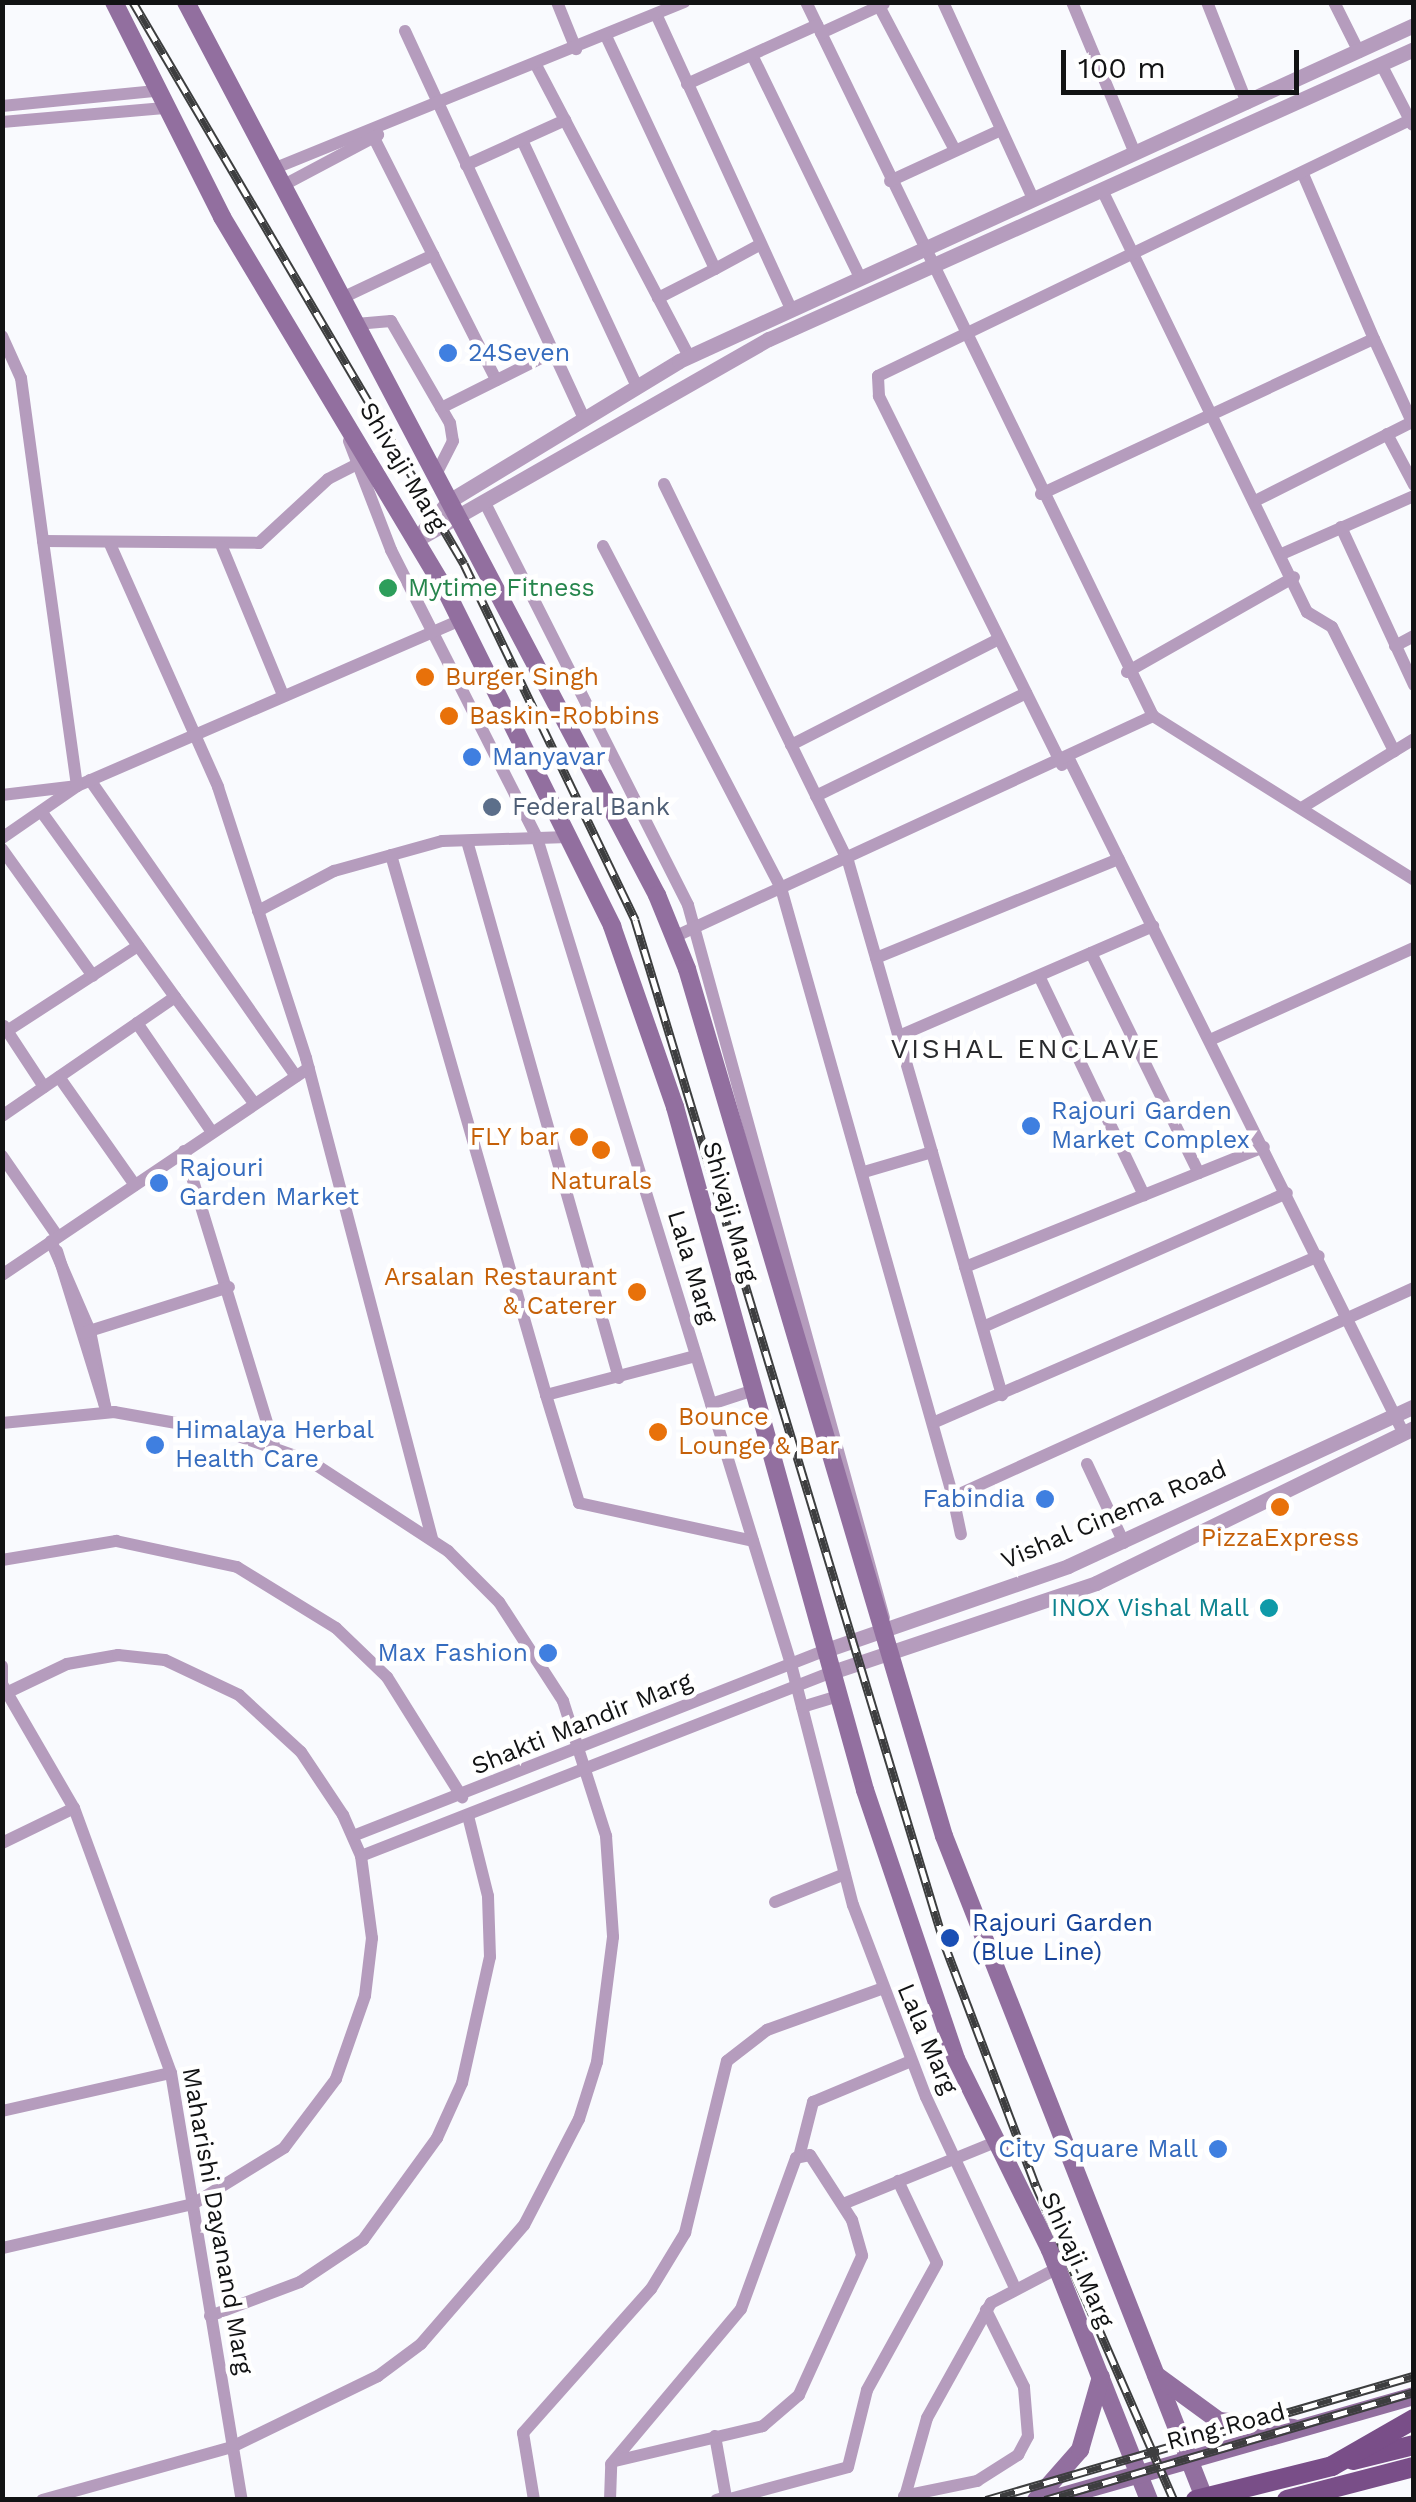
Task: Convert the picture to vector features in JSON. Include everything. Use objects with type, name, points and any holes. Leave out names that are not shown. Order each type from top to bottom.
[{"type":"main road","name":"Shivaji Marg","points":[[114,2],[160,99],[337,408],[417,538],[612,926],[675,1107],[838,1696],[956,2058],[1056,2269],[1149,2500]]},
{"type":"main road","name":"Shivaji Marg","points":[[186,2],[674,937],[944,1836],[1205,2500]]},
{"type":"main road","points":[[1152,2372],[1219,2421],[1316,2428]]},
{"type":"main road","points":[[1036,2500],[1080,2450],[1101,2377]]},
{"type":"main road","name":"Ring Road","points":[[1049,2500],[1316,2428],[1414,2396]]},
{"type":"main road","points":[[1332,2466],[1414,2420]]},
{"type":"main road","points":[[1196,2500],[1414,2445]]},
{"type":"main road","points":[[1287,2500],[1414,2467]]},
{"type":"street","points":[[557,2],[576,49]]},
{"type":"street","points":[[377,136],[684,2]]},
{"type":"street","points":[[806,2],[931,270],[1127,672],[1153,716],[1414,880]]},
{"type":"street","points":[[943,2],[1033,199]]},
{"type":"street","points":[[1072,2],[1135,153]]},
{"type":"street","points":[[1206,2],[1247,102]]},
{"type":"street","points":[[1334,2],[1359,52]]},
{"type":"street","points":[[688,84],[883,4],[955,150]]},
{"type":"street","points":[[656,14],[791,309]]},
{"type":"street","points":[[417,538],[449,502],[689,356],[1414,25]]},
{"type":"street","points":[[405,31],[437,108],[584,419]]},
{"type":"street","points":[[606,36],[714,269]]},
{"type":"street","points":[[391,550],[460,522],[697,376],[1414,49]]},
{"type":"street","points":[[752,55],[860,277]]},
{"type":"street","points":[[1382,64],[1412,124],[882,370],[879,396],[1026,693],[1119,858],[1394,1414],[1408,1430]]},
{"type":"street","points":[[536,65],[689,356]]},
{"type":"street","points":[[2,106],[160,99]]},
{"type":"street","points":[[2,122],[160,99]]},
{"type":"street","points":[[466,165],[565,120]]},
{"type":"street","points":[[278,178],[362,130],[377,136],[496,380]]},
{"type":"street","points":[[890,180],[1002,130]]},
{"type":"street","points":[[522,140],[637,387]]},
{"type":"street","points":[[1259,499],[1413,422],[1303,174]]},
{"type":"street","points":[[1102,192],[1138,254],[1218,413],[1284,553],[1307,612],[1332,627],[1394,751]]},
{"type":"street","points":[[658,298],[761,244]]},
{"type":"street","points":[[342,298],[433,255]]},
{"type":"street","points":[[356,324],[387,317],[441,408],[452,441],[436,475]]},
{"type":"street","points":[[2,336],[21,378],[43,541],[84,783],[302,1072]]},
{"type":"street","points":[[1040,494],[1374,338]]},
{"type":"street","points":[[441,408],[553,352]]},
{"type":"street","name":"Lala Marg","points":[[337,408],[391,550],[537,838],[791,1664],[845,1874],[880,1989],[1014,2286]]},
{"type":"street","points":[[1387,434],[1414,485]]},
{"type":"street","points":[[43,541],[222,547],[268,538],[312,491],[357,464]]},
{"type":"street","points":[[664,484],[848,861],[1002,1395]]},
{"type":"street","points":[[1284,553],[1414,496]]},
{"type":"street","points":[[486,506],[694,926],[868,1537],[884,1626]]},
{"type":"street","points":[[1340,527],[1414,685]]},
{"type":"street","points":[[110,544],[195,732],[258,911],[432,1540]]},
{"type":"street","points":[[603,546],[782,888],[935,1422],[961,1534]]},
{"type":"street","points":[[222,547],[283,695]]},
{"type":"street","points":[[1127,672],[1294,577]]},
{"type":"street","points":[[2,838],[84,783],[461,620]]},
{"type":"street","points":[[1395,646],[1414,636]]},
{"type":"street","points":[[792,745],[999,639]]},
{"type":"street","points":[[816,796],[1026,693]]},
{"type":"street","points":[[674,937],[1066,763],[1153,716]]},
{"type":"street","points":[[1303,807],[1414,740]]},
{"type":"street","points":[[2,795],[84,783]]},
{"type":"street","points":[[41,812],[254,1103]]},
{"type":"street","points":[[258,911],[334,870],[391,855],[467,840],[568,837]]},
{"type":"street","points":[[467,840],[619,1378]]},
{"type":"street","points":[[2,849],[93,976]]},
{"type":"street","points":[[391,855],[580,1504],[753,1541]]},
{"type":"street","points":[[876,958],[1119,858]]},
{"type":"street","points":[[899,1036],[1153,926]]},
{"type":"street","points":[[44,1087],[5,1028],[138,946]]},
{"type":"street","points":[[1210,1040],[1414,948]]},
{"type":"street","points":[[1092,953],[1199,1173]]},
{"type":"street","points":[[1040,978],[1144,1195]]},
{"type":"street","points":[[2,1116],[175,997]]},
{"type":"street","points":[[138,1023],[212,1132]]},
{"type":"street","points":[[2,1275],[55,1243],[302,1072]]},
{"type":"street","points":[[59,1077],[135,1184]]},
{"type":"street","points":[[965,1266],[1264,1147]]},
{"type":"street","points":[[184,1151],[229,1287],[274,1446]]},
{"type":"street","points":[[864,1172],[932,1152]]},
{"type":"street","points":[[2,1156],[55,1243],[106,1409]]},
{"type":"street","points":[[982,1327],[1286,1192]]},
{"type":"street","points":[[935,1422],[1319,1256]]},
{"type":"street","points":[[84,1333],[229,1287]]},
{"type":"street","points":[[953,1497],[1414,1288]]},
{"type":"street","points":[[546,1394],[696,1356]]},
{"type":"street","points":[[711,1404],[754,1390]]},
{"type":"street","name":"Vishal Cinema Road","points":[[826,1650],[1166,1525],[1414,1406]]},
{"type":"street","points":[[2,1423],[106,1409],[188,1421],[274,1446],[347,1480],[432,1540],[499,1602],[583,1750],[606,1836],[612,1936],[597,2062],[555,2170],[492,2268],[421,2344],[378,2376],[232,2447],[42,2500]]},
{"type":"street","name":"Vishal Cinema Road","points":[[832,1672],[890,1646],[1096,1582],[1175,1548],[1408,1430]]},
{"type":"street","points":[[1087,1464],[1124,1542]]},
{"type":"street","points":[[1166,1525],[1175,1548]]},
{"type":"street","points":[[2,1560],[116,1541],[236,1567],[336,1628],[387,1677],[462,1796]]},
{"type":"street","name":"Shakti Mandir Marg","points":[[353,1836],[583,1750],[826,1650]]},
{"type":"street","points":[[2,2248],[193,2204],[284,2148],[336,2079],[371,1963],[361,1856],[353,1836],[301,1752],[200,1672],[165,1660],[93,1658],[5,1691]]},
{"type":"street","name":"Maharishi Dayanand Marg","points":[[2,1666],[5,1691],[74,1808],[171,2072],[242,2500]]},
{"type":"street","points":[[361,1856],[590,1771],[832,1672]]},
{"type":"street","points":[[802,1707],[838,1696]]},
{"type":"street","points":[[2,1843],[74,1808]]},
{"type":"street","points":[[210,2316],[300,2282],[363,2240],[436,2138],[466,2068],[490,1957],[488,1896],[468,1816]]},
{"type":"street","points":[[775,1902],[845,1874]]},
{"type":"street","points":[[534,2500],[524,2434],[651,2290],[685,2233],[727,2060],[767,2030],[880,1989]]},
{"type":"street","points":[[610,2500],[615,2461],[741,2309],[800,2154],[813,2102],[910,2061]]},
{"type":"street","points":[[2,2111],[171,2072]]},
{"type":"street","points":[[843,2204],[993,2143]]},
{"type":"street","points":[[615,2461],[763,2426],[799,2395],[861,2262],[843,2204],[800,2154]]},
{"type":"street","points":[[715,2436],[723,2499],[848,2467],[867,2390],[937,2263],[898,2180]]},
{"type":"street","points":[[986,2310],[1024,2386],[1028,2436],[1018,2455],[976,2481],[904,2498],[927,2418],[986,2310],[1014,2286],[1056,2269]]},
{"type":"railway","points":[[133,2],[464,564],[635,920],[944,1943],[1036,2186],[1174,2500]]},
{"type":"railway","points":[[986,2500],[1414,2376]]},
{"type":"railway","points":[[1045,2500],[1414,2392]]},
{"type":"place","name":"24Seven","points":[[448,353]]},
{"type":"place","name":"Mytime Fitness","points":[[388,588]]},
{"type":"place","name":"Burger Singh","points":[[425,677]]},
{"type":"place","name":"Baskin-Robbins","points":[[449,716]]},
{"type":"place","name":"Manyavar","points":[[472,757]]},
{"type":"place","name":"Federal Bank","points":[[492,807]]},
{"type":"place","name":"Rajouri Garden Market Complex","points":[[1031,1126]]},
{"type":"place","name":"FLY bar","points":[[579,1137]]},
{"type":"place","name":"Naturals","points":[[601,1150]]},
{"type":"place","name":"Rajouri Garden Market","points":[[159,1183]]},
{"type":"place","name":"Arsalan Restaurant & Caterer","points":[[637,1292]]},
{"type":"place","name":"Bounce Lounge & Bar","points":[[658,1432]]},
{"type":"place","name":"Himalaya Herbal Health Care","points":[[155,1445]]},
{"type":"place","name":"Fabindia","points":[[1045,1499]]},
{"type":"place","name":"PizzaExpress","points":[[1280,1507]]},
{"type":"place","name":"INOX Vishal Mall","points":[[1269,1608]]},
{"type":"place","name":"Max Fashion","points":[[548,1653]]},
{"type":"place","name":"Rajouri Garden (Blue Line)","points":[[950,1938]]},
{"type":"place","name":"City Square Mall","points":[[1218,2149]]},
{"type":"district","name":"VISHAL ENCLAVE","points":[[1026,1049]]}]
